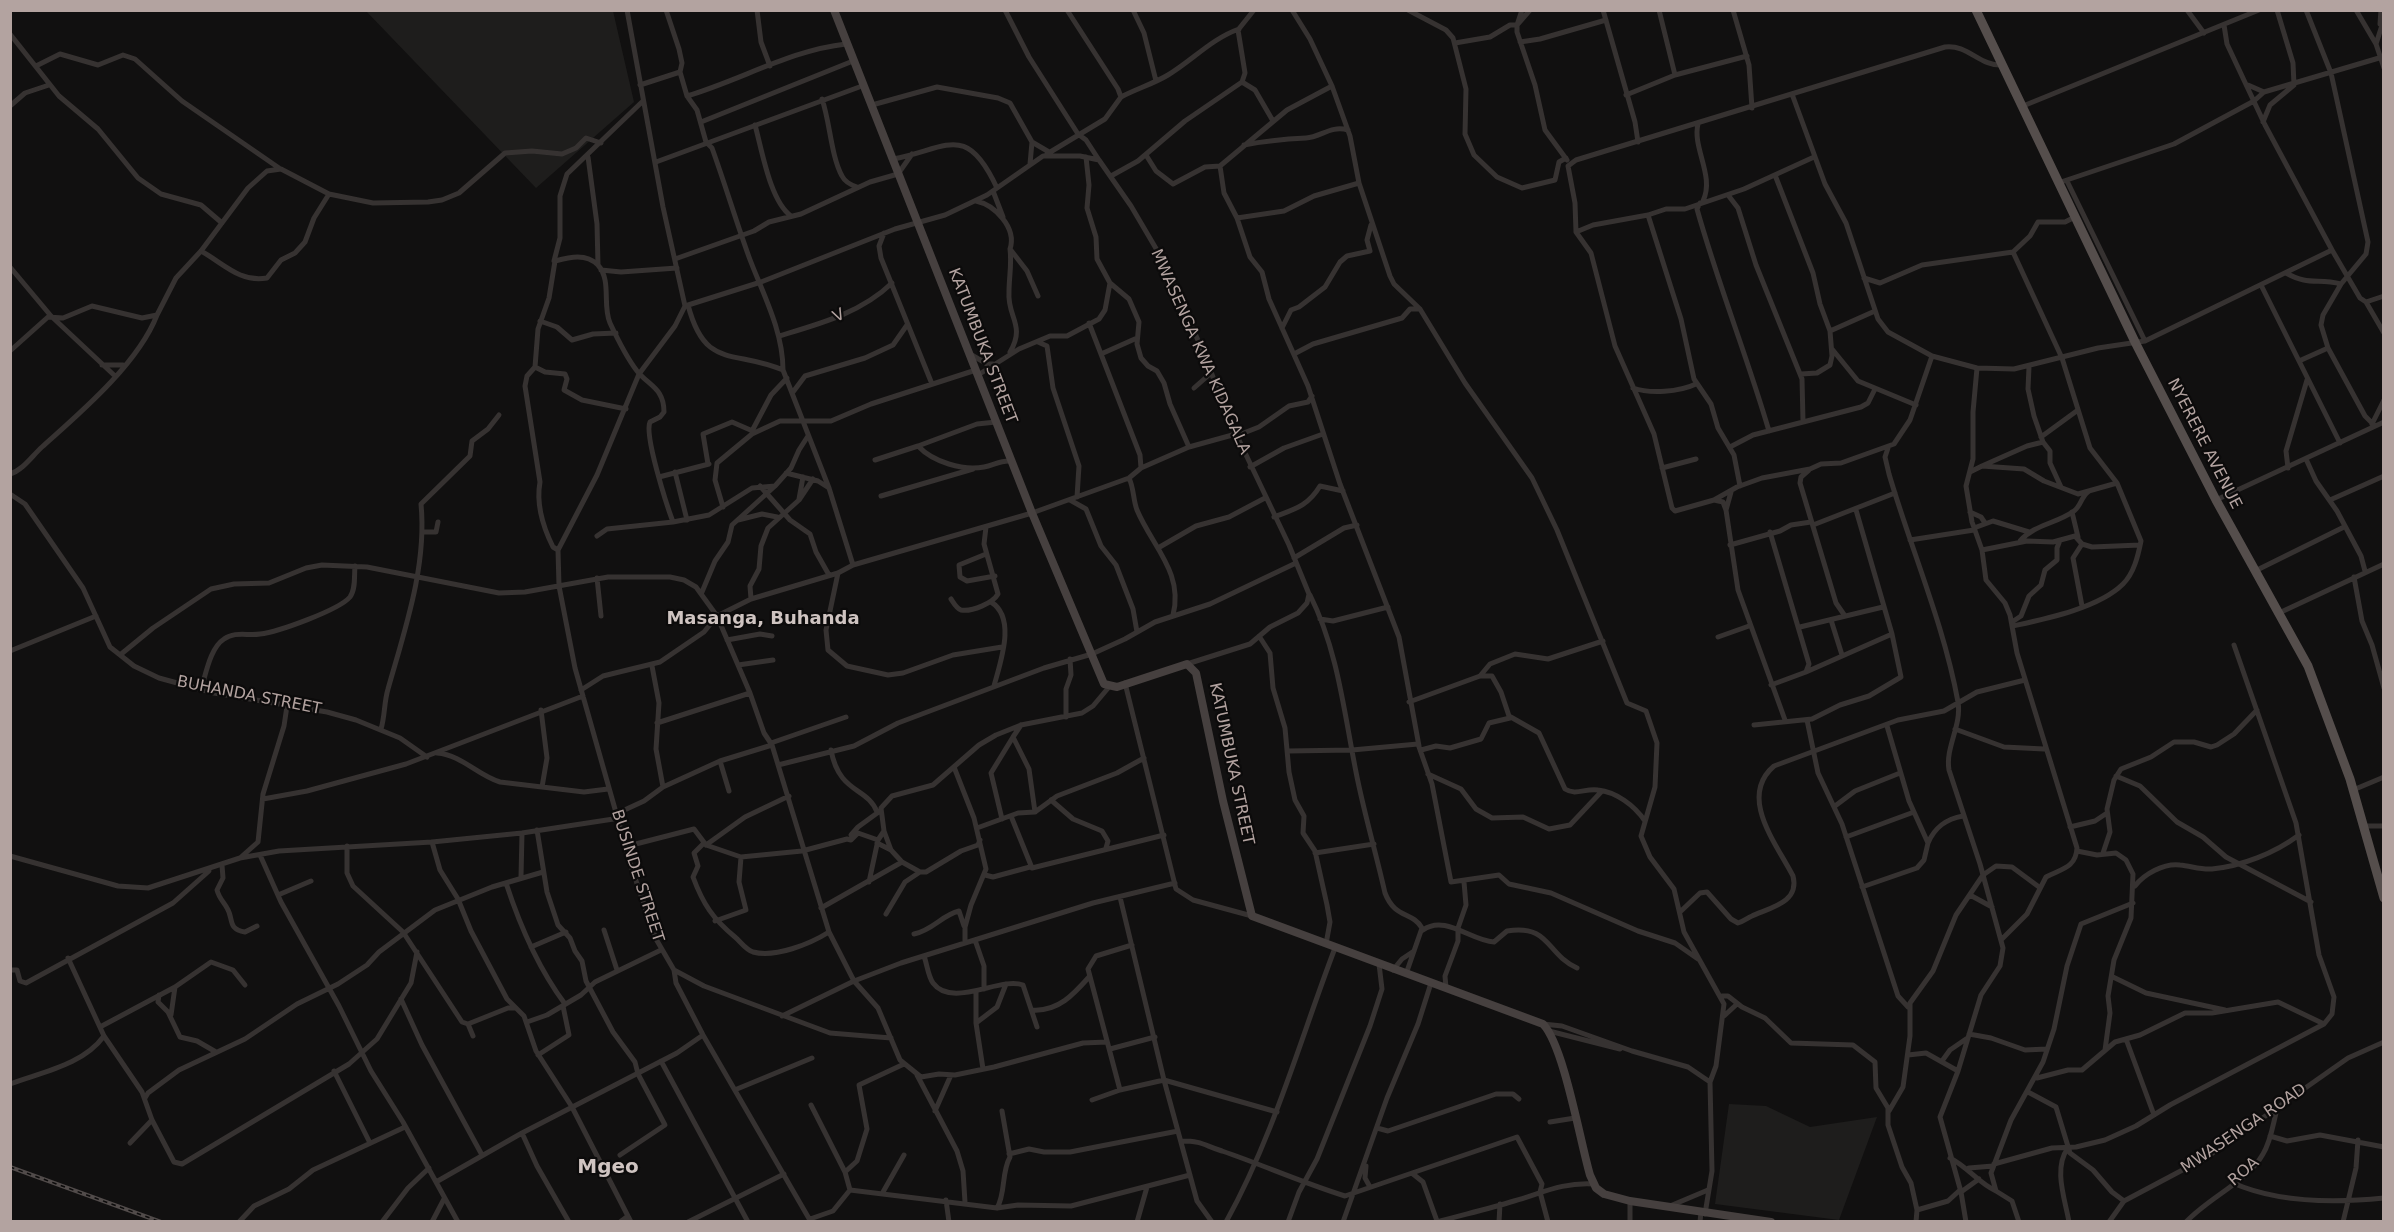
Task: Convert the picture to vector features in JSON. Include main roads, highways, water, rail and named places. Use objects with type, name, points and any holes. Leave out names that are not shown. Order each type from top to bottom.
[{"type":"main road","name":"KATUMBUKA STREET","points":[[834,10],[852,61],[872,105],[1032,513],[1104,684],[1109,687],[1187,664],[1196,673],[1223,801],[1252,916],[1546,1028],[1594,1185],[1604,1194],[1702,1216]]},
{"type":"main road","name":"NYERERE AVENUE","points":[[1976,10],[2062,182],[2075,217],[2140,342],[2216,500],[2316,684],[2354,790],[2384,898]]},
{"type":"main road","points":[[1702,1216],[1771,1221]]},
{"type":"railway","points":[[10,1167],[161,1222]]},
{"type":"district","name":"Masanga, Buhanda","points":[[763,619]]},
{"type":"district","name":"Mgeo","points":[[608,1168]]}]
